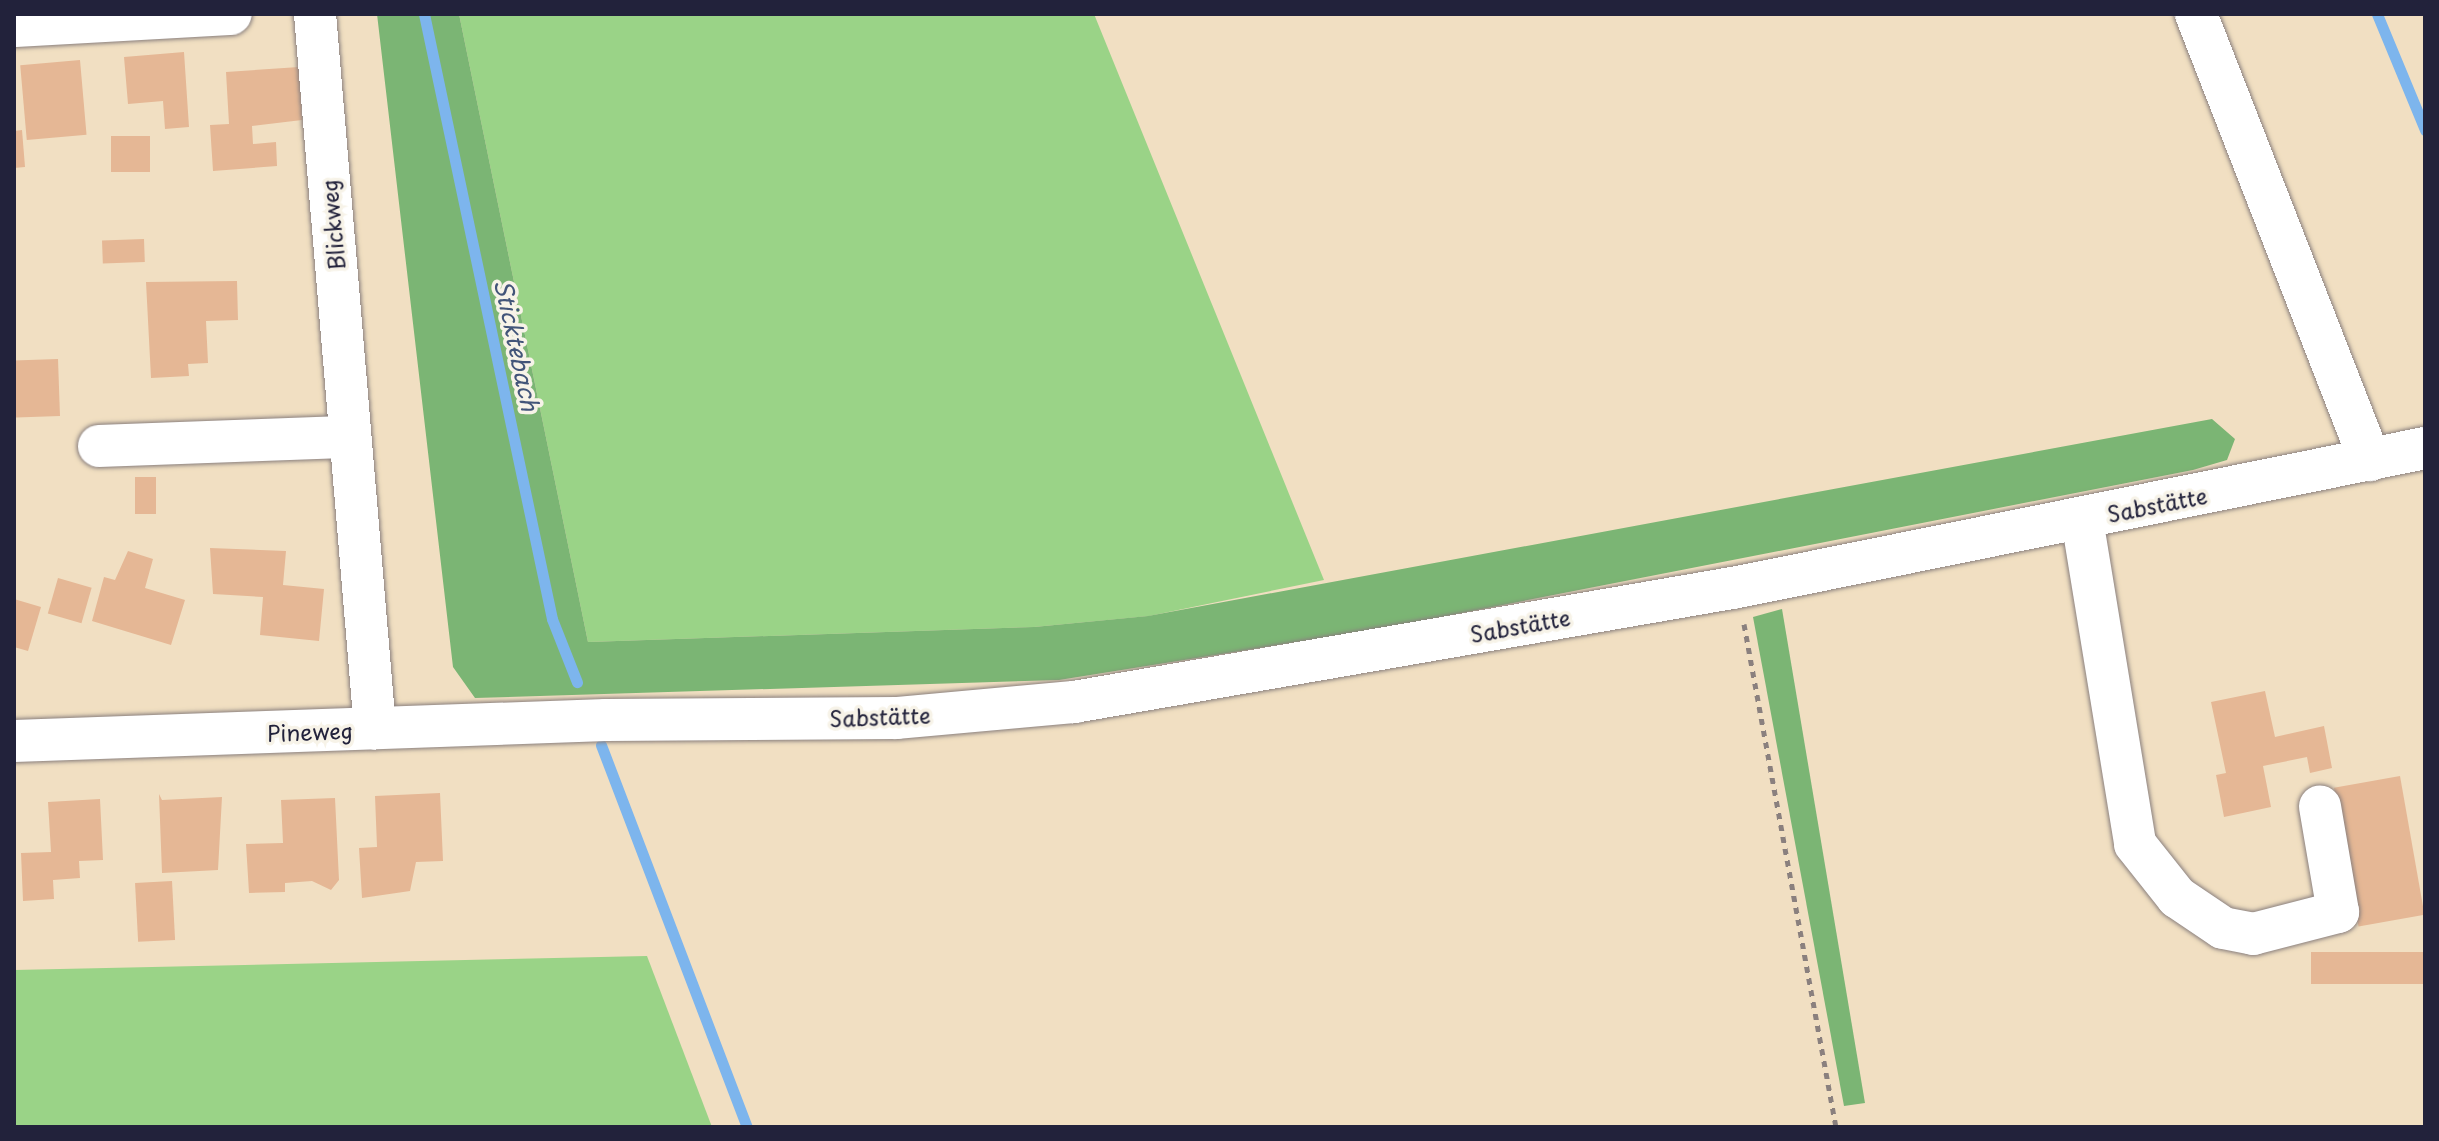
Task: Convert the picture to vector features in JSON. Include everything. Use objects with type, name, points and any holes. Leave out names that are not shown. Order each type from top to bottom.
[{"type":"street","points":[[14,26],[231,14]]},
{"type":"street","name":"Blickweg","points":[[315,14],[375,728]]},
{"type":"street","points":[[2196,14],[2370,460]]},
{"type":"street","points":[[99,446],[350,437]]},
{"type":"street","name":"Sabstätte","points":[[606,720],[897,718],[1074,702],[1738,587],[2425,448]]},
{"type":"street","points":[[2082,519],[2135,844],[2177,897],[2223,928],[2253,934],[2338,912],[2320,807]]},
{"type":"street","name":"Pineweg","points":[[14,741],[606,720]]},
{"type":"path","points":[[1738,587],[1836,1127]]},
{"type":"green space","points":[[377,14],[459,14],[588,642],[1034,627],[1148,616],[2212,419],[2235,439],[2227,460],[2193,470],[1385,628],[1059,680],[475,698],[453,667]]},
{"type":"green space","points":[[459,14],[1094,14],[1324,580],[1149,616],[1034,627],[588,642]]},
{"type":"green space","points":[[1782,609],[1865,1103],[1844,1106],[1753,617]]},
{"type":"green space","points":[[647,956],[712,1127],[14,1127],[14,970]]},
{"type":"building","points":[[184,52],[189,127],[165,129],[163,101],[128,104],[124,57]]},
{"type":"building","points":[[80,60],[87,135],[27,140],[20,65]]},
{"type":"building","points":[[299,67],[302,120],[252,126],[253,144],[276,142],[277,166],[213,171],[210,125],[229,124],[226,72]]},
{"type":"building","points":[[22,130],[25,167],[14,168],[14,131]]},
{"type":"building","points":[[111,136],[150,136],[150,172],[111,172]]},
{"type":"building","points":[[144,239],[145,262],[103,263],[102,240]]},
{"type":"building","points":[[237,281],[238,320],[206,321],[208,363],[188,364],[189,376],[151,378],[146,282]]},
{"type":"building","points":[[58,359],[60,416],[16,418],[14,361]]},
{"type":"building","points":[[135,477],[156,477],[156,514],[135,514]]},
{"type":"building","points":[[210,548],[286,551],[283,585],[324,589],[319,641],[260,635],[263,597],[213,594]]},
{"type":"building","points":[[128,551],[153,559],[145,588],[185,600],[171,645],[92,621],[104,577],[115,580]]},
{"type":"building","points":[[58,578],[92,588],[81,623],[48,614]]},
{"type":"building","points":[[14,599],[41,607],[28,651],[14,647]]},
{"type":"building","points":[[2265,691],[2275,737],[2324,726],[2332,768],[2310,773],[2307,757],[2263,766],[2271,807],[2224,817],[2216,775],[2226,773],[2211,702]]},
{"type":"building","points":[[2400,776],[2424,915],[2359,926],[2334,788]]},
{"type":"building","points":[[440,793],[443,861],[416,862],[410,891],[362,898],[359,848],[377,847],[375,796]]},
{"type":"building","points":[[159,794],[162,800],[222,797],[218,870],[162,873]]},
{"type":"building","points":[[335,798],[339,880],[331,890],[312,881],[285,883],[285,892],[249,893],[246,844],[283,843],[281,800]]},
{"type":"building","points":[[100,799],[103,860],[79,861],[80,878],[53,880],[54,899],[23,901],[21,853],[51,852],[48,802]]},
{"type":"building","points":[[172,881],[175,940],[138,942],[135,883]]},
{"type":"building","points":[[2311,952],[2425,952],[2425,984],[2311,984]]},
{"type":"waterway","name":"Sticktebach","points":[[424,14],[552,619],[577,682]]},
{"type":"waterway","points":[[2377,14],[2425,130]]},
{"type":"waterway","points":[[601,745],[747,1127]]}]
